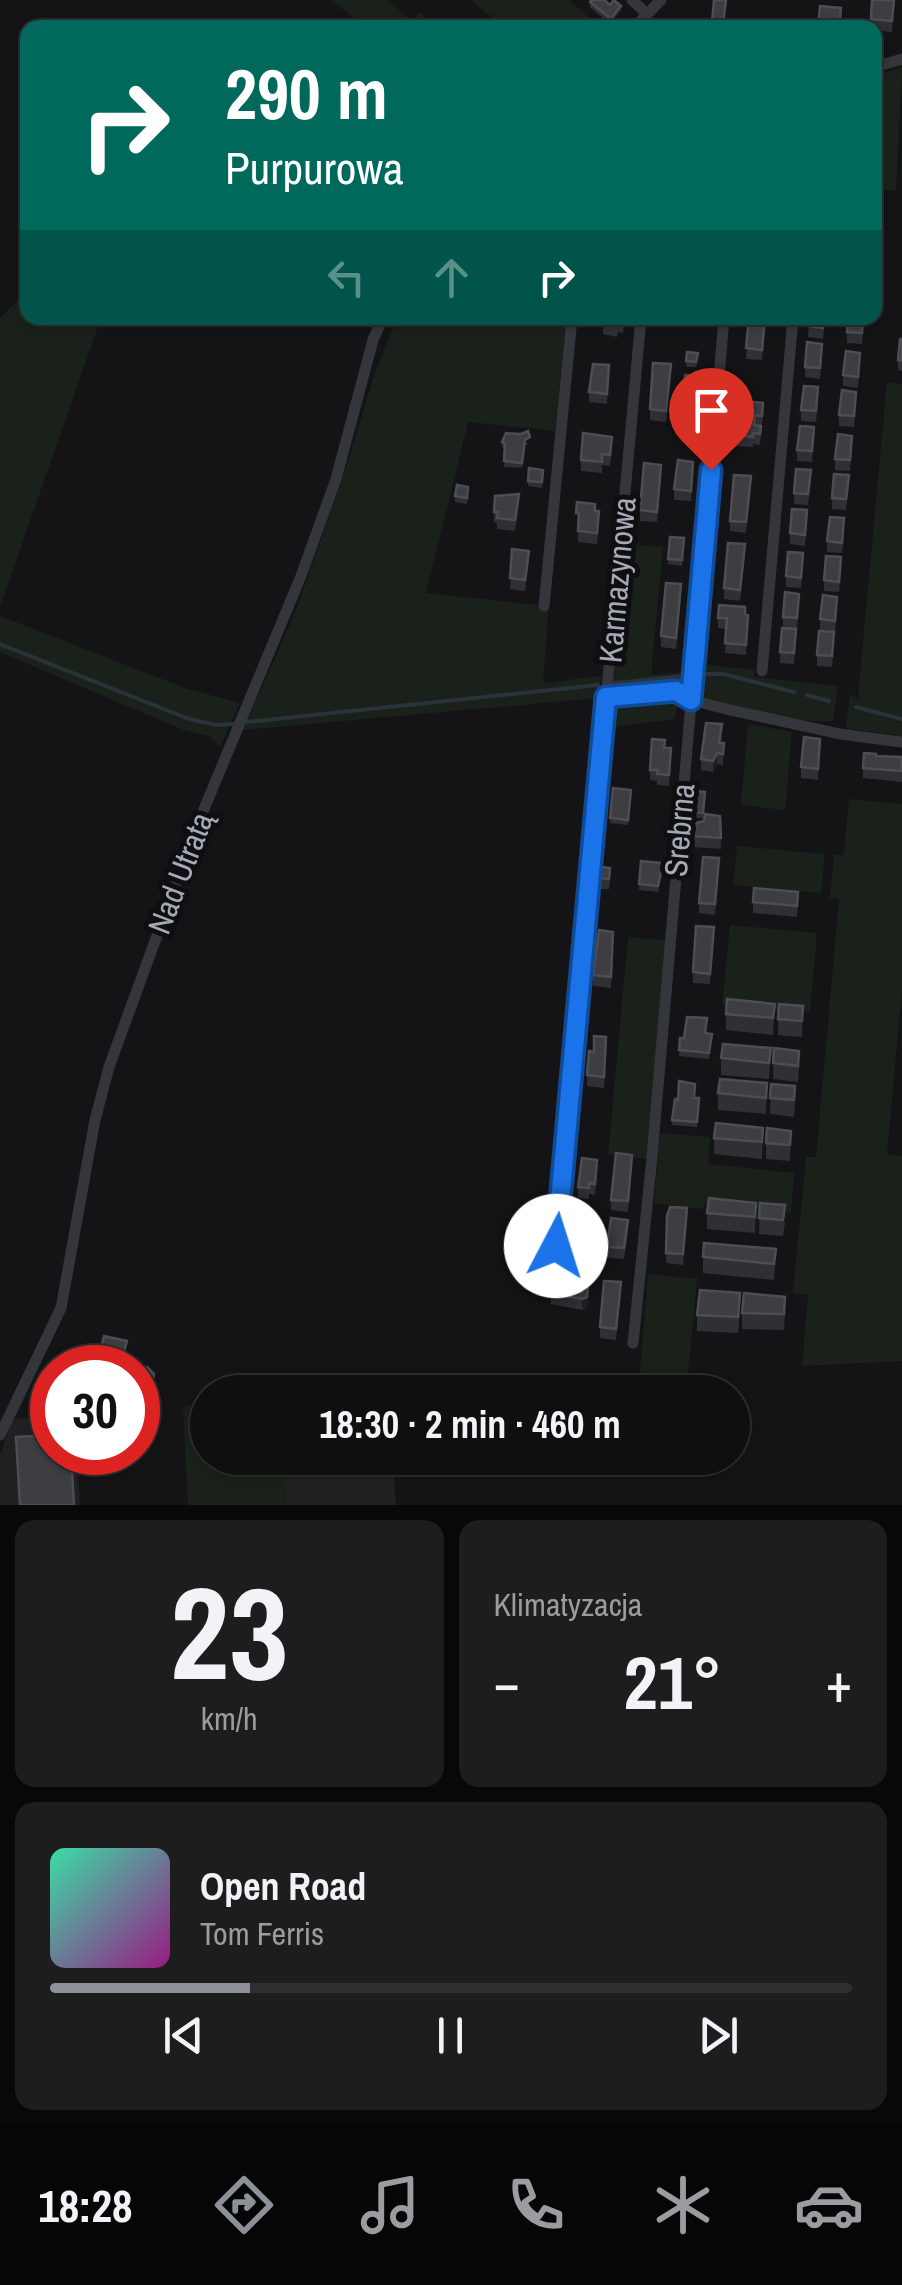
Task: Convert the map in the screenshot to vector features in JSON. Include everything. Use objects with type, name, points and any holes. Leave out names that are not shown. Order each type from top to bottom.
[{"type":"street","points":[[632,0],[647,14]]},
{"type":"street","points":[[641,20],[661,0]]},
{"type":"street","name":"Nad Utratą","points":[[0,1435],[61,1308],[95,1120],[109,1067],[197,826],[301,576],[336,478],[372,340],[380,325]]},
{"type":"street","points":[[544,606],[571,325]]},
{"type":"street","name":"Karmazynowa","points":[[565,1257],[556,1246],[639,325]]},
{"type":"street","name":"Srebrna","points":[[633,1343],[723,325]]},
{"type":"street","points":[[762,671],[792,325]]},
{"type":"street","points":[[606,697],[676,691],[691,700],[821,730],[902,742]]},
{"type":"shaded area","points":[[332,0],[387,0],[411,20],[356,20]]},
{"type":"shaded area","points":[[471,0],[569,0],[593,20],[495,20]]},
{"type":"shaded area","points":[[419,12],[429,20],[413,20]]},
{"type":"shaded area","points":[[902,67],[896,191],[882,190],[882,74]]},
{"type":"shaded area","points":[[20,299],[20,325],[99,325],[0,607],[0,318]]},
{"type":"shaded area","points":[[394,325],[565,325],[555,431],[468,422],[426,593],[549,606],[543,683],[601,676],[599,698],[243,730],[297,608]]},
{"type":"shaded area","points":[[887,382],[902,384],[902,736],[846,728],[850,694],[860,700]]},
{"type":"shaded area","points":[[626,544],[663,547],[651,675],[686,672],[685,681],[678,688],[646,687],[617,692],[613,688]]},
{"type":"shaded area","points":[[0,616],[185,688],[240,703],[220,747],[211,737],[181,729],[0,652]]},
{"type":"shaded area","points":[[702,664],[754,670],[754,677],[838,686],[833,721],[762,714],[707,699],[696,693]]},
{"type":"shaded area","points":[[678,700],[675,719],[619,726],[609,734],[610,710],[614,705]]},
{"type":"shaded area","points":[[748,724],[792,732],[785,810],[741,805]]},
{"type":"shaded area","points":[[849,799],[902,804],[902,989],[887,1154],[902,1156],[902,1361],[802,1366],[808,1295],[793,1293],[806,1157],[816,1157],[839,900],[830,898],[834,855],[844,855]]},
{"type":"shaded area","points":[[737,846],[825,854],[821,893],[733,885]]},
{"type":"shaded area","points":[[730,925],[817,933],[810,1012],[722,1005]]},
{"type":"shaded area","points":[[628,937],[666,940],[647,1159],[608,1155]]},
{"type":"shaded area","points":[[660,1133],[710,1137],[708,1164],[794,1173],[791,1213],[704,1203],[703,1209],[654,1203]]},
{"type":"shaded area","points":[[648,1274],[697,1279],[688,1373],[640,1372]]},
{"type":"shaded area","points":[[190,1405],[190,1475],[284,1475],[286,1505],[188,1505],[183,1406]]},
{"type":"shaded area","points":[[30,1418],[30,1475],[78,1475],[80,1505],[0,1505],[0,1454],[13,1419]]},
{"type":"shaded area","points":[[284,1475],[394,1475],[396,1505],[286,1505]]},
{"type":"building","points":[[591,0],[604,0],[610,5],[614,0],[621,6],[611,19]]},
{"type":"building","points":[[714,0],[726,0],[724,20],[712,20]]},
{"type":"building","points":[[872,0],[894,0],[892,21],[871,19]]},
{"type":"building","points":[[820,6],[841,8],[840,20],[819,20]]},
{"type":"building","points":[[748,325],[764,325],[762,350],[746,348]]},
{"type":"building","points":[[848,325],[863,325],[862,333],[847,332]]},
{"type":"building","points":[[900,339],[902,360],[898,360]]},
{"type":"building","points":[[807,342],[822,344],[820,368],[805,367]]},
{"type":"building","points":[[846,351],[860,353],[858,377],[843,375]]},
{"type":"building","points":[[687,352],[698,353],[696,362],[686,361]]},
{"type":"building","points":[[653,363],[671,364],[666,411],[650,409]]},
{"type":"building","points":[[593,364],[609,365],[607,394],[589,392]]},
{"type":"building","points":[[685,375],[700,376],[698,397],[683,396]]},
{"type":"building","points":[[804,386],[818,387],[816,411],[801,410]]},
{"type":"building","points":[[842,390],[856,392],[854,416],[839,415]]},
{"type":"building","points":[[743,401],[763,403],[762,416],[755,415],[754,425],[761,426],[760,434],[753,433],[753,437],[734,435],[735,421],[744,422]]},
{"type":"building","points":[[800,426],[814,427],[812,451],[797,450]]},
{"type":"building","points":[[528,431],[530,437],[525,440],[522,463],[504,461],[502,442],[506,433]]},
{"type":"building","points":[[583,433],[612,437],[610,455],[602,454],[602,462],[581,460]]},
{"type":"building","points":[[838,434],[852,436],[850,460],[835,459]]},
{"type":"building","points":[[678,460],[693,462],[691,491],[674,489]]},
{"type":"building","points":[[644,463],[661,465],[657,512],[640,510]]},
{"type":"building","points":[[529,468],[543,470],[542,482],[528,481]]},
{"type":"building","points":[[796,469],[811,470],[808,494],[794,493]]},
{"type":"building","points":[[834,474],[849,475],[846,499],[832,498]]},
{"type":"building","points":[[734,475],[751,476],[746,522],[730,521]]},
{"type":"building","points":[[457,485],[468,487],[467,498],[455,496]]},
{"type":"building","points":[[519,494],[515,520],[497,518],[495,496]]},
{"type":"building","points":[[577,502],[595,504],[595,511],[599,511],[597,533],[578,531]]},
{"type":"building","points":[[792,509],[807,510],[805,535],[790,533]]},
{"type":"building","points":[[830,517],[844,518],[842,543],[827,541]]},
{"type":"building","points":[[670,537],[684,538],[682,560],[668,559]]},
{"type":"building","points":[[728,543],[745,544],[740,590],[724,588]]},
{"type":"building","points":[[512,549],[529,551],[525,580],[510,578]]},
{"type":"building","points":[[788,552],[803,553],[801,578],[786,576]]},
{"type":"building","points":[[826,556],[841,557],[839,582],[824,580]]},
{"type":"building","points":[[666,583],[681,584],[676,638],[661,636]]},
{"type":"building","points":[[785,592],[799,594],[797,618],[783,617]]},
{"type":"building","points":[[823,595],[837,597],[835,621],[820,619]]},
{"type":"building","points":[[719,605],[745,607],[746,645],[725,643],[727,618],[718,618]]},
{"type":"building","points":[[782,628],[796,629],[794,653],[780,652]]},
{"type":"building","points":[[819,631],[834,632],[832,656],[817,655]]},
{"type":"building","points":[[706,723],[722,724],[719,743],[724,743],[723,754],[717,753],[713,761],[701,759]]},
{"type":"building","points":[[804,737],[820,739],[818,769],[801,767]]},
{"type":"building","points":[[652,739],[665,740],[664,748],[671,748],[669,775],[650,770]]},
{"type":"building","points":[[864,753],[902,757],[902,771],[863,768]]},
{"type":"building","points":[[613,788],[631,790],[628,820],[610,818]]},
{"type":"building","points":[[694,791],[705,792],[703,813],[692,812]]},
{"type":"building","points":[[705,814],[720,816],[721,838],[694,836],[696,823],[704,821]]},
{"type":"building","points":[[703,857],[719,858],[715,904],[699,903]]},
{"type":"building","points":[[641,861],[663,863],[658,886],[639,884]]},
{"type":"building","points":[[601,867],[610,868],[609,879],[600,878]]},
{"type":"building","points":[[754,888],[798,892],[797,906],[753,902]]},
{"type":"building","points":[[696,926],[714,927],[710,974],[693,972]]},
{"type":"building","points":[[599,930],[613,932],[611,977],[593,975]]},
{"type":"building","points":[[727,999],[775,1004],[773,1018],[726,1014]]},
{"type":"building","points":[[779,1004],[803,1006],[802,1021],[778,1019]]},
{"type":"building","points":[[687,1017],[707,1018],[705,1033],[712,1034],[709,1053],[679,1050]]},
{"type":"building","points":[[594,1036],[606,1037],[604,1077],[587,1075]]},
{"type":"building","points":[[723,1044],[771,1048],[769,1063],[721,1058]]},
{"type":"building","points":[[774,1048],[799,1051],[798,1066],[773,1063]]},
{"type":"building","points":[[720,1079],[767,1083],[766,1098],[718,1093]]},
{"type":"building","points":[[679,1081],[695,1084],[694,1098],[699,1098],[697,1122],[672,1120]]},
{"type":"building","points":[[771,1084],[795,1086],[794,1100],[770,1098]]},
{"type":"building","points":[[716,1123],[763,1128],[762,1142],[714,1138]]},
{"type":"building","points":[[767,1128],[791,1131],[790,1145],[766,1143]]},
{"type":"building","points":[[616,1153],[632,1155],[628,1201],[611,1200]]},
{"type":"building","points":[[582,1158],[597,1160],[595,1184],[589,1183],[589,1188],[578,1187]]},
{"type":"building","points":[[709,1198],[756,1203],[755,1217],[707,1213]]},
{"type":"building","points":[[760,1203],[785,1205],[783,1220],[759,1218]]},
{"type":"building","points":[[670,1207],[687,1208],[683,1254],[666,1253]]},
{"type":"building","points":[[611,1218],[628,1220],[624,1248],[607,1247]]},
{"type":"building","points":[[704,1243],[776,1249],[774,1264],[703,1257]]},
{"type":"building","points":[[570,1267],[585,1269],[587,1297],[551,1294],[552,1281],[570,1281]]},
{"type":"building","points":[[604,1281],[621,1282],[616,1329],[600,1327]]},
{"type":"building","points":[[700,1290],[740,1293],[738,1317],[697,1315]]},
{"type":"building","points":[[744,1293],[785,1297],[784,1314],[742,1313]]},
{"type":"building","points":[[104,1336],[127,1341],[126,1345],[102,1345]]},
{"type":"building","points":[[30,1436],[30,1475],[72,1475],[74,1505],[20,1505],[16,1437]]},
{"type":"waterway","points":[[0,644],[189,719],[233,724]]},
{"type":"waterway","points":[[699,674],[723,674],[794,692]]},
{"type":"waterway","points":[[615,683],[684,676]]},
{"type":"waterway","points":[[246,722],[598,685]]},
{"type":"waterway","points":[[807,695],[829,701]]},
{"type":"waterway","points":[[856,707],[902,719]]},
{"type":"route","points":[[556,1246],[606,697],[660,690],[676,691],[691,700],[711,470]]}]
